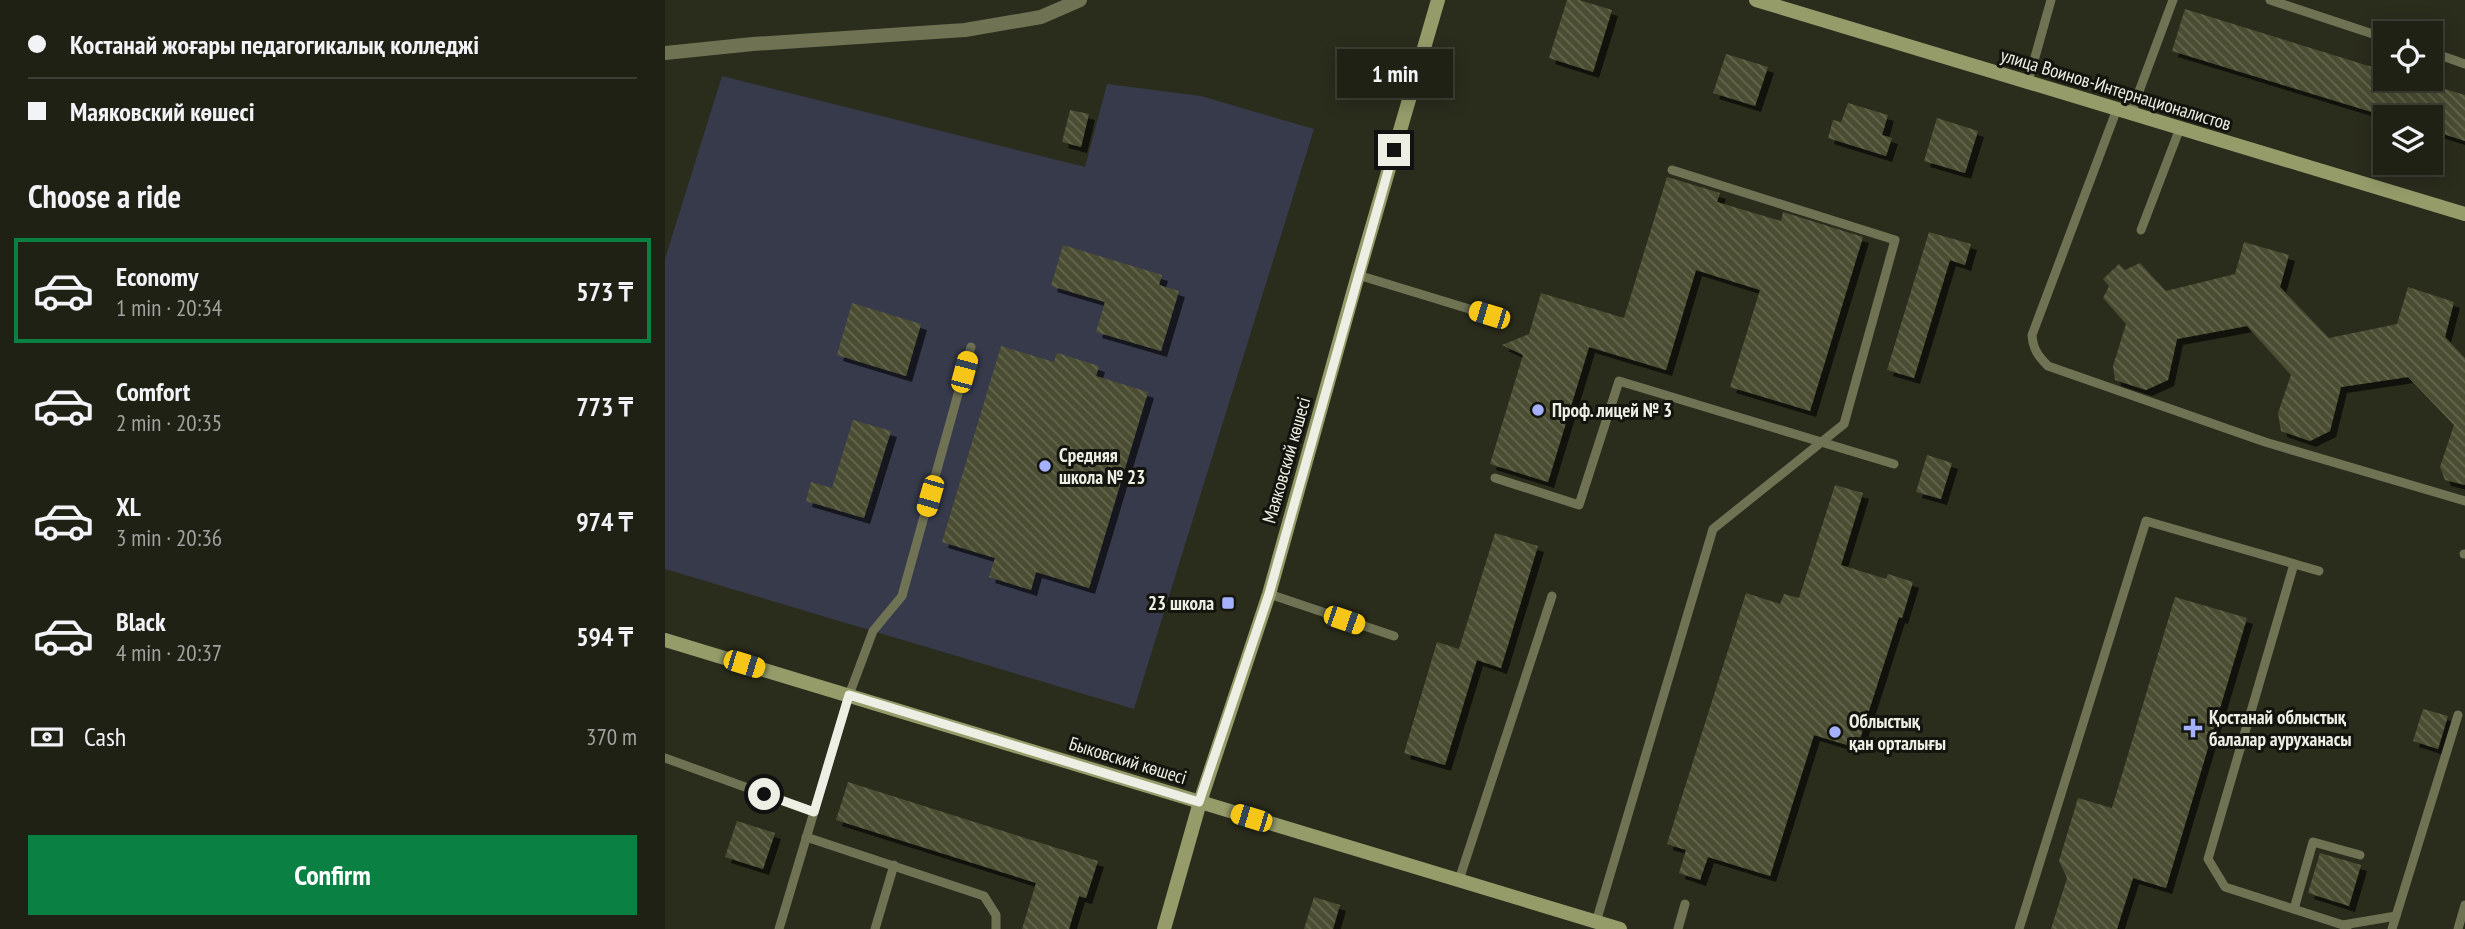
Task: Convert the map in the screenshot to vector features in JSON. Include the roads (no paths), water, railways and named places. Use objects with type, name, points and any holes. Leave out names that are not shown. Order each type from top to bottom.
[{"type":"main road","name":"Маяковский көшесі","points":[[1164,929],[1199,802],[1269,594],[1438,0]]},
{"type":"main road","name":"улица Воинов-Интернационалистов","points":[[1756,0],[2465,214]]},
{"type":"main road","name":"Быковский көшесі","points":[[665,640],[1620,929]]},
{"type":"street","points":[[665,53],[753,44],[965,30],[1041,17],[1080,0]]},
{"type":"lane","points":[[2028,82],[2051,0]]},
{"type":"lane","points":[[2173,0],[2124,111],[2032,335],[2033,346],[2039,357],[2048,366],[2265,442],[2465,501]]},
{"type":"lane","points":[[2270,0],[2373,34]]},
{"type":"lane","points":[[2443,56],[2465,64]]},
{"type":"lane","points":[[2141,230],[2181,128]]},
{"type":"lane","points":[[1596,922],[1713,529],[1844,424],[1895,240],[1672,170]]},
{"type":"lane","points":[[1358,275],[1489,315]]},
{"type":"lane","points":[[779,929],[849,695],[873,631],[902,596],[971,347]]},
{"type":"lane","points":[[1495,478],[1579,505],[1619,382],[1894,464]]},
{"type":"lane","points":[[2019,929],[2146,521],[2319,571]]},
{"type":"lane","points":[[2294,564],[2208,859],[2225,887],[2345,927],[2396,916]]},
{"type":"lane","points":[[1269,594],[1394,636]]},
{"type":"lane","points":[[1459,880],[1552,596]]},
{"type":"lane","points":[[2392,929],[2458,715]]},
{"type":"lane","points":[[665,758],[814,812]]},
{"type":"lane","points":[[806,837],[984,896],[996,915],[996,929]]},
{"type":"lane","points":[[2294,909],[2313,842],[2360,855]]},
{"type":"lane","points":[[875,929],[894,865]]},
{"type":"lane","points":[[1678,929],[1685,904]]},
{"type":"lane","points":[[2458,929],[2465,905]]},
{"type":"place","name":"Проф. лицей № 3","points":[[1538,410]]},
{"type":"place","name":"Средняя школа № 23","points":[[1045,466]]},
{"type":"place","name":"23 школа","points":[[1228,603]]},
{"type":"place","name":"Қостанай облыстық балалар ауруханасы","points":[[2193,728]]},
{"type":"place","name":"Облыстық қан орталығы","points":[[1835,732]]}]
